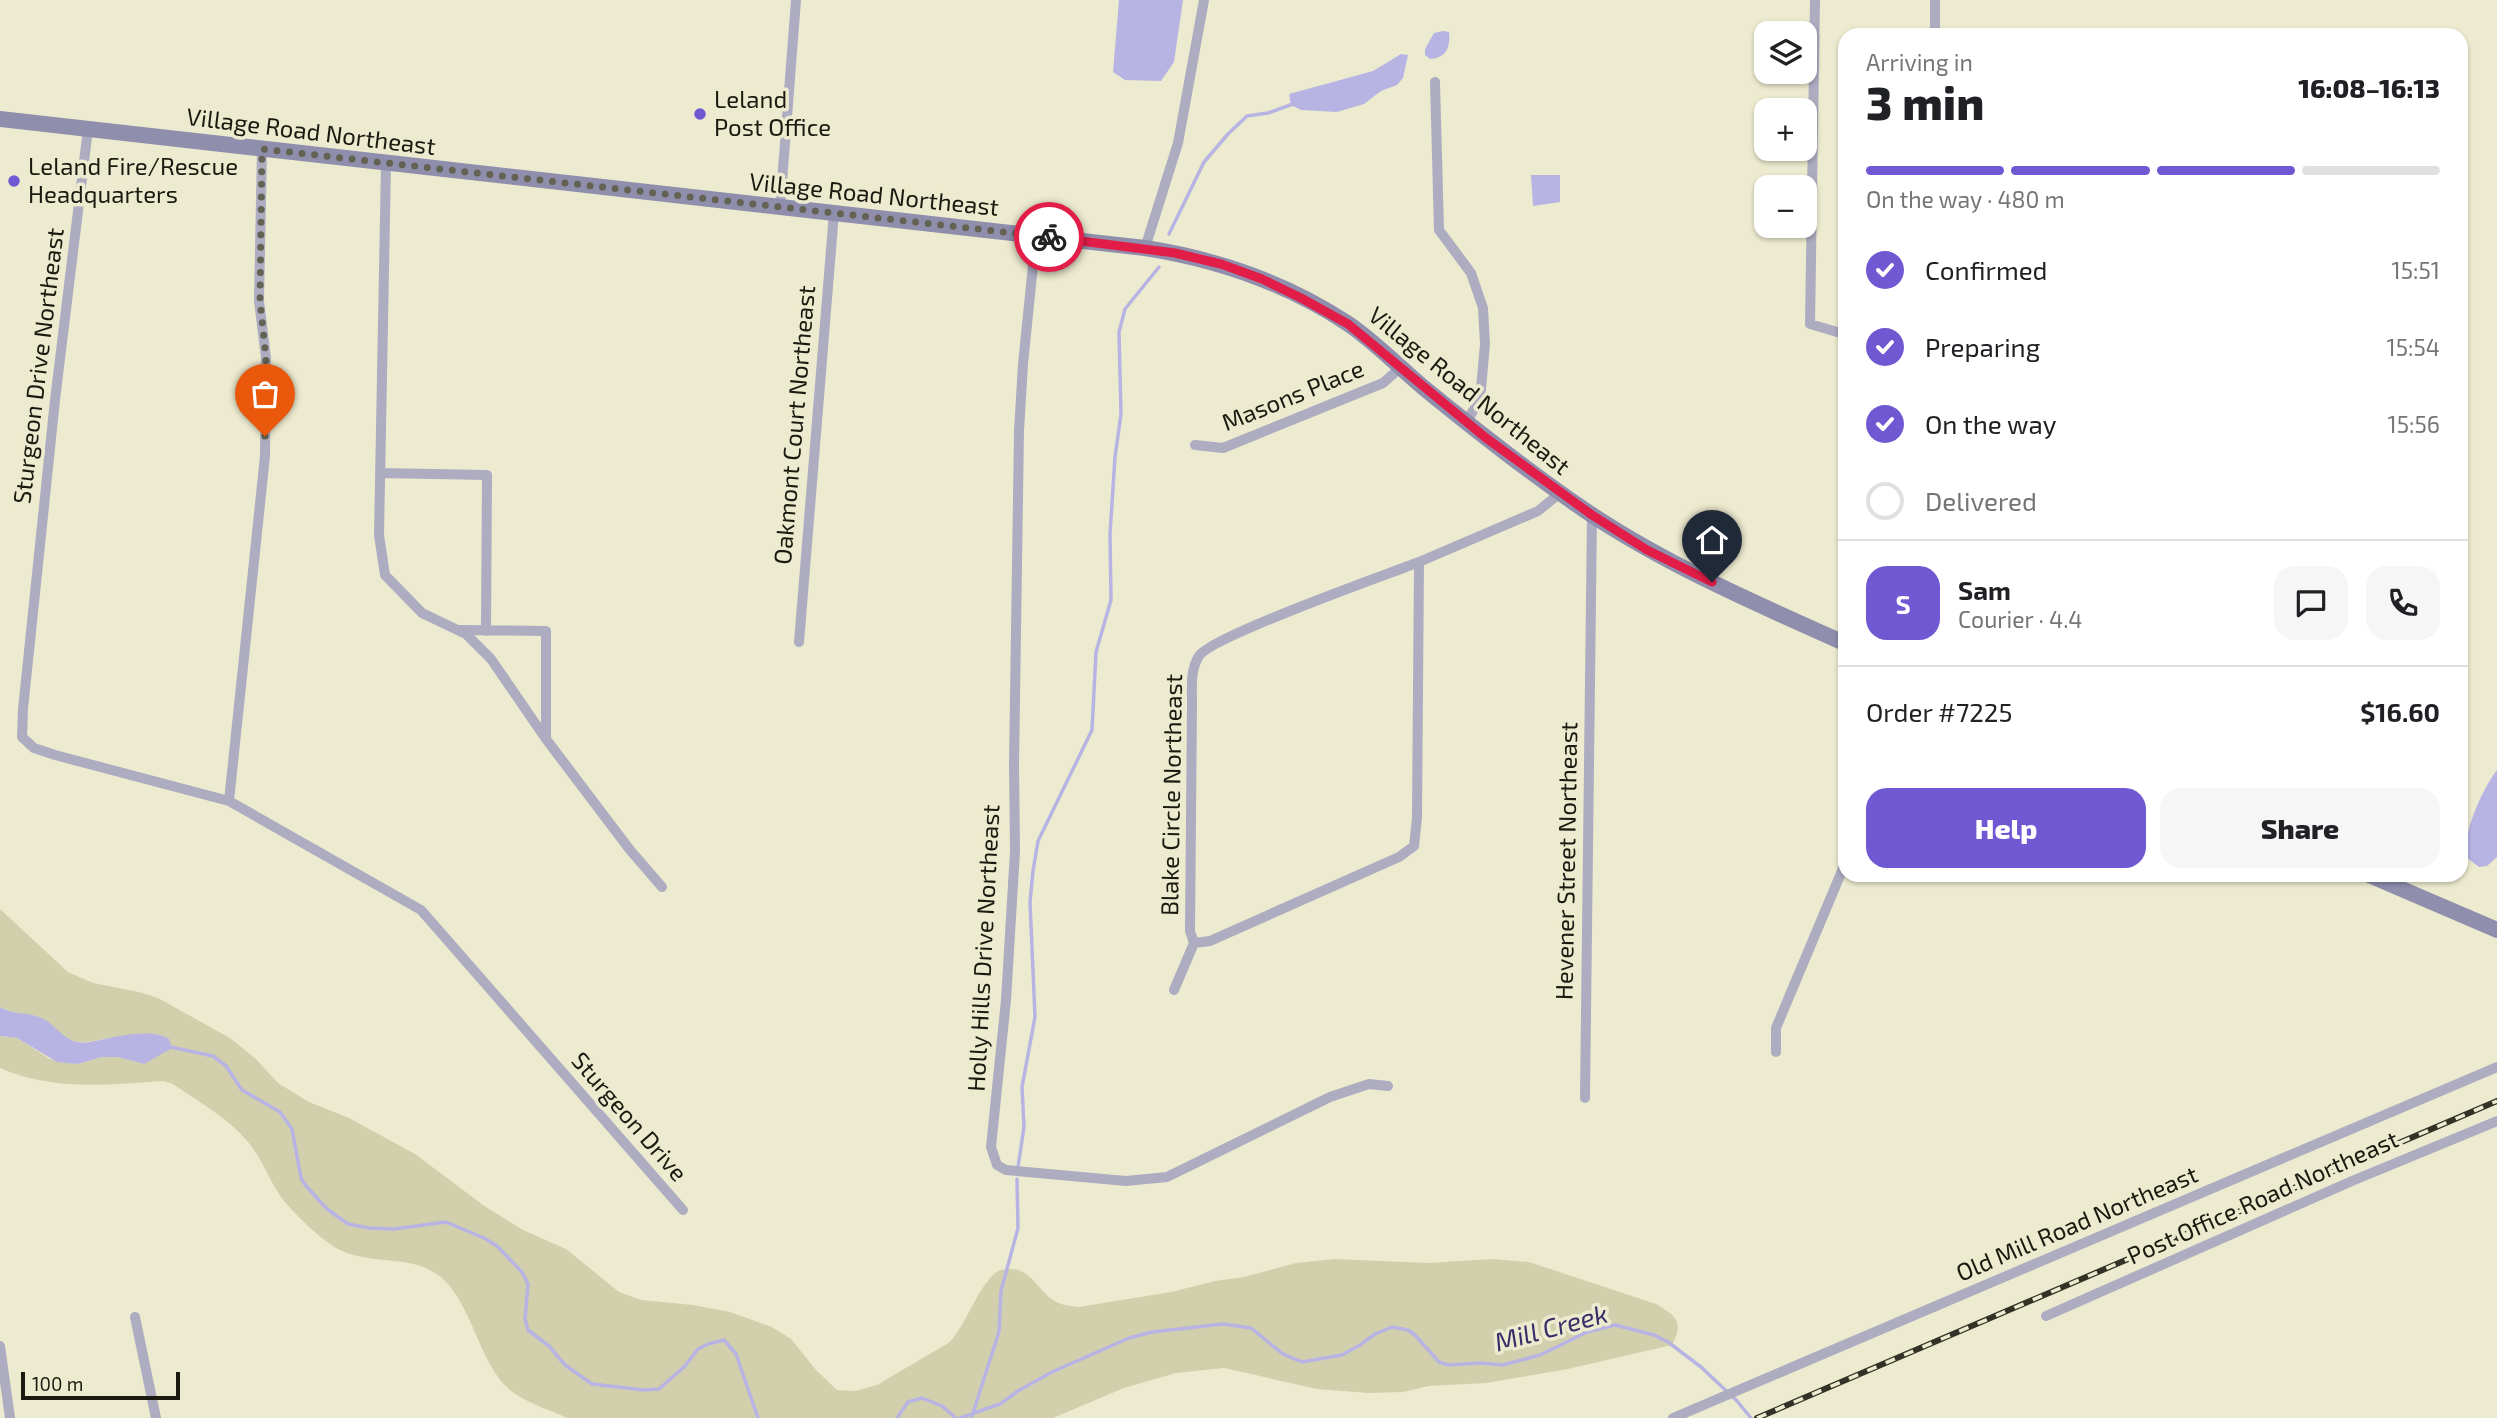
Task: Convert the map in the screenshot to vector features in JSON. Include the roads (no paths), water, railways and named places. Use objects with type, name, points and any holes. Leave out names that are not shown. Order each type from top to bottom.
[{"type":"main road","name":"Village Road Northeast","points":[[0,119],[1145,248],[1221,264],[1262,279],[1348,324],[1466,422],[1560,493],[1647,550],[1735,594],[1838,639]]},
{"type":"main road","points":[[2386,882],[2497,930]]},
{"type":"street","points":[[780,208],[796,0]]},
{"type":"street","points":[[1145,248],[1178,143],[1203,0]]},
{"type":"street","points":[[1815,0],[1810,324],[1838,332]]},
{"type":"street","points":[[1935,0],[1935,28]]},
{"type":"street","points":[[1435,82],[1439,230],[1471,273],[1483,307],[1485,344],[1480,400],[1466,422]]},
{"type":"street","name":"Sturgeon Drive Northeast","points":[[89,129],[55,400],[22,737],[34,748],[55,755],[229,801],[421,910],[544,1052]]},
{"type":"street","points":[[229,801],[265,456],[266,358],[260,301],[262,149]]},
{"type":"street","points":[[386,164],[379,535],[385,575],[422,613],[466,634],[491,659],[546,739],[630,850],[662,887]]},
{"type":"street","name":"Oakmont Court Northeast","points":[[799,642],[834,213]]},
{"type":"street","name":"Holly Hills Drive Northeast","points":[[1036,236],[1019,431],[1015,851],[1006,1000],[991,1147],[997,1165],[1006,1170],[1126,1181],[1167,1177],[1330,1097],[1369,1084],[1388,1086]]},
{"type":"street","name":"Masons Place","points":[[1195,445],[1223,448],[1382,383],[1400,368]]},
{"type":"street","points":[[380,474],[487,475],[486,631]]},
{"type":"street","name":"Blake Circle Northeast","points":[[1419,562],[1417,818],[1414,846],[1399,857],[1210,941],[1194,943],[1190,931],[1192,692],[1193,671],[1200,654],[1236,634],[1419,562],[1538,511],[1560,493]]},
{"type":"street","name":"Hevener Street Northeast","points":[[1585,1098],[1592,515]]},
{"type":"street","points":[[459,631],[546,631],[546,739]]},
{"type":"street","points":[[1776,1052],[1776,1028],[1838,880]]},
{"type":"street","points":[[1174,990],[1194,943]]},
{"type":"street","name":"Sturgeon Drive","points":[[544,1052],[683,1210]]},
{"type":"street","name":"Old Mill Road Northeast","points":[[1673,1418],[2497,1067]]},
{"type":"street","name":"Post Office Road Northeast","points":[[2046,1316],[2352,1181],[2497,1121]]},
{"type":"street","points":[[135,1317],[156,1418]]},
{"type":"street","points":[[0,1346],[10,1418]]},
{"type":"water","points":[[1119,0],[1183,0],[1174,62],[1161,81],[1125,80],[1113,72]]},
{"type":"water","points":[[1449,32],[1448,47],[1444,54],[1430,59],[1425,55],[1425,49],[1434,33]]},
{"type":"water","points":[[1401,54],[1408,55],[1403,78],[1397,85],[1381,91],[1364,104],[1337,112],[1301,110],[1291,105],[1289,94],[1373,71]]},
{"type":"water","points":[[1531,175],[1560,175],[1560,202],[1533,206]]},
{"type":"water","points":[[2497,770],[2497,857],[2487,866],[2479,867],[2468,859],[2468,833],[2486,788]]},
{"type":"water","points":[[0,1007],[42,1018],[68,1038],[78,1042],[155,1034],[169,1039],[172,1048],[144,1064],[118,1057],[102,1057],[78,1064],[57,1062],[17,1038],[0,1036]]},
{"type":"waterway","points":[[1169,234],[1204,162],[1228,134],[1247,116],[1268,113],[1293,104]]},
{"type":"waterway","points":[[1018,1167],[1024,1127],[1022,1087],[1035,1017],[1030,902],[1033,871],[1038,841],[1092,730],[1096,652],[1111,600],[1110,534],[1121,414],[1119,332],[1125,309],[1159,267]]},
{"type":"waterway","name":"Mill Creek","points":[[170,1047],[213,1056],[226,1066],[242,1090],[280,1112],[292,1129],[301,1178],[327,1209],[348,1224],[394,1229],[446,1222],[497,1246],[522,1272],[528,1284],[525,1319],[528,1330],[549,1346],[565,1365],[592,1384],[644,1390],[659,1389],[685,1366],[698,1349],[724,1340],[736,1354],[758,1418]]},
{"type":"waterway","points":[[972,1416],[999,1332],[1001,1291],[1018,1228],[1017,1179]]},
{"type":"waterway","name":"Mill Creek","points":[[960,1418],[1000,1404],[1052,1372],[1129,1338],[1152,1332],[1223,1324],[1251,1328],[1283,1354],[1302,1362],[1342,1355],[1375,1334],[1392,1327],[1408,1330],[1439,1362],[1448,1365],[1503,1365],[1540,1355],[1587,1332],[1615,1325],[1654,1335],[1668,1342],[1701,1367],[1751,1418]]},
{"type":"waterway","name":"Mill Creek","points":[[897,1418],[908,1402],[922,1398],[942,1406],[956,1418]]},
{"type":"railway","points":[[1757,1418],[2497,1101]]},
{"type":"place","name":"Leland Post Office","points":[[700,114]]},
{"type":"place","name":"Leland Fire/Rescue Headquarters","points":[[14,181]]}]
